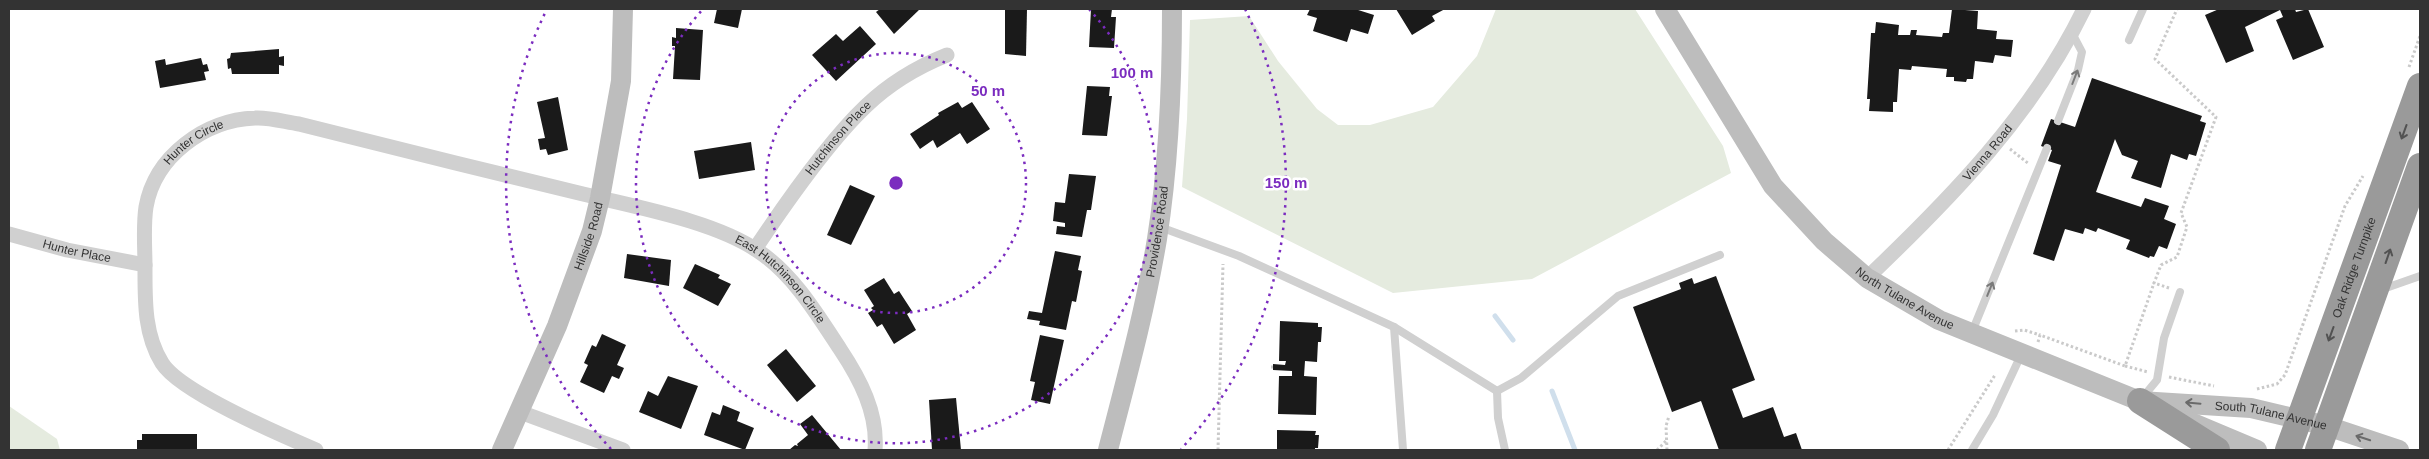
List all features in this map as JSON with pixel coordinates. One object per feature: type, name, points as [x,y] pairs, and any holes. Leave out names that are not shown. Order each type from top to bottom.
[{"type":"highway","name":"Oak Ridge Turnpike","points":[[2288,450],[2414,79]]},
{"type":"highway","points":[[2323,438],[2420,166]]},
{"type":"highway","points":[[2140,401],[2218,450]]},
{"type":"street","name":"Hillside Road","points":[[502,450],[557,326],[592,230],[600,198],[620,80],[624,9]]},
{"type":"street","name":"Providence Road","points":[[1108,450],[1136,341],[1158,226],[1172,99],[1172,9]]},
{"type":"street","name":"North Tulane Avenue","points":[[1664,9],[1773,186],[1824,241],[1867,278],[1939,320],[2257,450]]},
{"type":"street","name":"Vienna Road","points":[[1867,278],[1921,226],[2025,109],[2072,33],[2084,9]]},
{"type":"street","name":"Hutchinson Place","points":[[755,249],[824,153],[866,106],[899,80],[925,64],[947,55]]},
{"type":"street","name":"Hunter Circle","points":[[316,450],[205,396],[180,380],[162,364],[149,334],[145,302],[146,206],[159,171],[188,140],[222,123],[256,118],[300,124],[600,198]]},
{"type":"street","name":"East Hutchinson Circle","points":[[600,198],[726,233],[755,249],[773,263],[797,287],[844,356],[865,392],[876,433],[874,450]]},
{"type":"street","name":"Hunter Place","points":[[9,234],[67,250],[145,265]]},
{"type":"street","name":"South Tulane Avenue","points":[[2140,401],[2251,408],[2299,419],[2323,438],[2399,450]]},
{"type":"street","points":[[520,412],[623,450]]},
{"type":"lane","points":[[2129,40],[2143,9]]},
{"type":"lane","points":[[2058,121],[2078,70],[2082,52],[2072,33]]},
{"type":"lane","points":[[1972,334],[2047,148]]},
{"type":"lane","points":[[1158,226],[1239,256],[1394,327],[1497,391]]},
{"type":"lane","points":[[1497,391],[1520,378],[1618,296],[1720,255]]},
{"type":"lane","points":[[2376,291],[2420,276]]},
{"type":"lane","points":[[2140,401],[2157,380],[2164,338],[2180,292]]},
{"type":"lane","points":[[1394,327],[1404,450]]},
{"type":"lane","points":[[1972,450],[2027,357]]},
{"type":"lane","points":[[1494,450],[1504,449],[1498,418],[1497,391]]},
{"type":"path","points":[[2124,366],[2161,265],[2177,257],[2187,227],[2182,213],[2216,117],[2156,59],[2177,9]]},
{"type":"path","points":[[2414,79],[2420,36]]},
{"type":"path","points":[[1999,139],[2024,161],[2038,168]]},
{"type":"path","points":[[2252,391],[2277,384],[2285,374],[2345,206],[2366,172]]},
{"type":"path","points":[[1218,450],[1223,264]]},
{"type":"path","points":[[2154,283],[2180,292]]},
{"type":"path","points":[[2012,331],[2024,330],[2124,366],[2158,375],[2218,386]]},
{"type":"path","points":[[2027,357],[2040,336]]},
{"type":"path","points":[[1948,450],[1995,375]]},
{"type":"path","points":[[1667,450],[1666,426],[1670,416]]},
{"type":"path","points":[[1657,450],[1666,441]]},
{"type":"shaded area","points":[[1496,9],[1635,9],[1723,146],[1731,173],[1532,279],[1393,293],[1182,187],[1187,119],[1190,20],[1249,16],[1278,61],[1317,109],[1338,125],[1370,125],[1433,107],[1477,56]]},
{"type":"shaded area","points":[[9,406],[57,439],[60,450],[9,450]]},
{"type":"building","points":[[717,9],[742,9],[738,28],[714,23]]},
{"type":"building","points":[[880,9],[920,9],[894,34],[876,12]]},
{"type":"building","points":[[1005,9],[1027,9],[1026,56],[1005,54]]},
{"type":"building","points":[[1091,9],[1112,9],[1111,17],[1116,17],[1114,48],[1089,47]]},
{"type":"building","points":[[1310,9],[1355,9],[1374,15],[1368,34],[1351,29],[1347,42],[1313,31],[1317,18],[1307,15]]},
{"type":"building","points":[[1396,9],[1445,9],[1432,16],[1435,21],[1412,35]]},
{"type":"building","points":[[1952,9],[1978,11],[1977,29],[1997,31],[1996,39],[2013,40],[2011,57],[1995,55],[1993,63],[1975,61],[1973,79],[1967,79],[1966,82],[1954,81],[1954,77],[1946,77],[1947,69],[1912,66],[1911,70],[1899,69],[1897,102],[1893,102],[1893,112],[1869,111],[1870,99],[1867,99],[1871,33],[1875,33],[1876,22],[1899,25],[1898,35],[1910,35],[1911,30],[1917,30],[1916,35],[1942,37],[1943,33],[1949,33]]},
{"type":"building","points":[[2219,9],[2295,9],[2296,12],[2308,9],[2324,47],[2293,60],[2276,20],[2283,17],[2280,10],[2245,27],[2254,51],[2226,63],[2205,15]]},
{"type":"building","points":[[860,26],[876,44],[836,81],[812,55],[836,34],[843,41]]},
{"type":"building","points":[[676,28],[703,30],[700,80],[673,79],[675,46],[672,46],[672,37],[676,38]]},
{"type":"building","points":[[279,49],[279,57],[284,56],[284,66],[279,65],[279,74],[232,74],[231,68],[228,69],[227,59],[230,58],[231,53]]},
{"type":"building","points":[[201,58],[203,65],[207,64],[209,71],[204,72],[206,80],[160,88],[155,61],[165,59],[166,65]]},
{"type":"building","points":[[2092,78],[2202,116],[2200,121],[2206,123],[2196,156],[2189,154],[2187,160],[2171,154],[2161,188],[2131,178],[2138,161],[2122,155],[2115,139],[2096,192],[2141,207],[2145,198],[2169,206],[2164,219],[2176,224],[2167,249],[2159,246],[2154,257],[2150,256],[2149,258],[2126,249],[2130,240],[2098,228],[2096,232],[2085,228],[2083,234],[2065,229],[2054,261],[2033,254],[2061,165],[2048,161],[2052,150],[2041,146],[2051,119],[2075,127]]},
{"type":"building","points":[[1087,86],[1110,87],[1109,96],[1112,96],[1107,136],[1082,135]]},
{"type":"building","points":[[558,97],[568,150],[548,155],[546,149],[540,150],[538,139],[545,138],[537,102]]},
{"type":"building","points":[[958,102],[962,108],[972,102],[990,129],[967,144],[960,133],[937,148],[933,140],[920,149],[910,134],[939,115],[938,113]]},
{"type":"building","points":[[751,142],[755,170],[699,179],[694,151]]},
{"type":"building","points":[[1069,174],[1096,176],[1091,210],[1087,210],[1082,237],[1056,234],[1057,226],[1065,227],[1065,223],[1053,221],[1055,202],[1065,203]]},
{"type":"building","points":[[850,185],[875,196],[851,245],[827,235]]},
{"type":"building","points":[[1055,251],[1081,256],[1078,270],[1082,271],[1076,302],[1072,301],[1066,330],[1039,325],[1040,321],[1027,319],[1029,311],[1042,313]]},
{"type":"building","points":[[627,254],[671,260],[669,286],[624,278]]},
{"type":"building","points":[[695,264],[720,275],[718,278],[731,284],[718,306],[683,288]]},
{"type":"building","points":[[1716,276],[1755,380],[1732,389],[1743,418],[1773,407],[1784,437],[1796,433],[1802,450],[1719,450],[1701,401],[1672,412],[1633,307],[1681,289],[1679,283],[1692,278],[1694,284]]},
{"type":"building","points":[[884,278],[894,294],[899,291],[912,311],[907,314],[916,330],[894,344],[882,324],[877,327],[868,313],[873,310],[871,308],[874,306],[864,290]]},
{"type":"building","points":[[1280,321],[1318,323],[1318,327],[1322,327],[1321,342],[1318,342],[1317,362],[1305,361],[1304,376],[1317,377],[1316,415],[1278,414],[1279,376],[1292,376],[1292,371],[1273,370],[1273,364],[1285,365],[1286,361],[1279,361]]},
{"type":"building","points":[[602,334],[626,345],[617,365],[624,368],[619,379],[612,376],[604,393],[580,382],[588,365],[584,363],[592,345],[596,347]]},
{"type":"building","points":[[1040,335],[1064,340],[1050,404],[1031,400],[1035,382],[1030,381]]},
{"type":"building","points":[[786,349],[816,386],[797,402],[767,365]]},
{"type":"building","points":[[668,376],[698,386],[681,429],[639,412],[648,391],[658,396]]},
{"type":"building","points":[[956,398],[961,450],[932,450],[929,400]]},
{"type":"building","points":[[723,405],[740,412],[737,421],[754,428],[745,450],[704,435],[712,412],[720,415]]},
{"type":"building","points":[[812,415],[841,450],[789,450],[795,445],[798,446],[797,444],[808,435],[800,424]]},
{"type":"building","points":[[1277,430],[1316,431],[1315,435],[1319,435],[1318,448],[1315,448],[1315,450],[1277,450]]},
{"type":"building","points":[[142,434],[197,434],[197,450],[137,450],[137,440],[142,440]]},
{"type":"waterway","points":[[1495,316],[1513,340]]},
{"type":"waterway","points":[[1552,391],[1575,450]]}]
